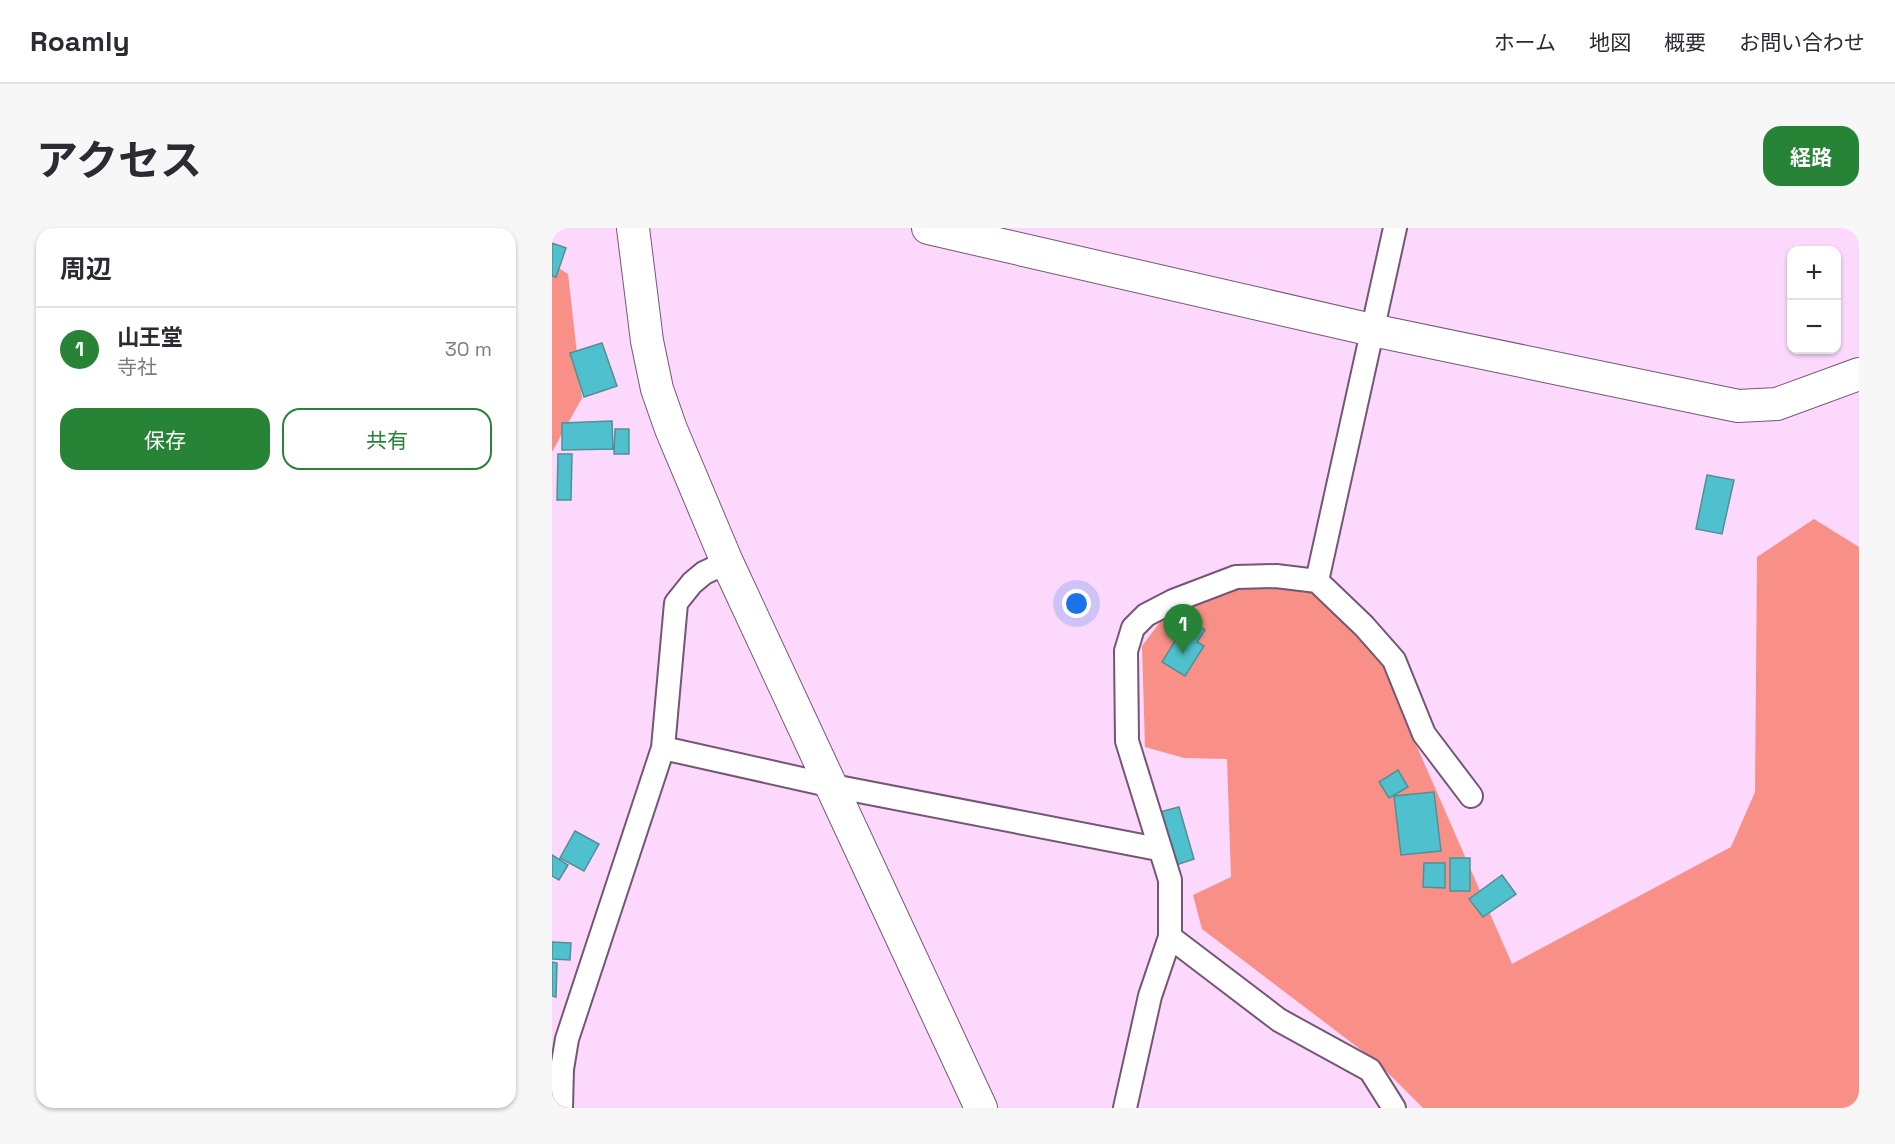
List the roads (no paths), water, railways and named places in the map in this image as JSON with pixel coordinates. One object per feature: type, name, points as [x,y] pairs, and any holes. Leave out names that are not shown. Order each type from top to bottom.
[{"type":"street","points":[[633,228],[640,302],[657,389],[671,429],[727,562],[981,1108]]},
{"type":"street","points":[[928,228],[1372,330],[1738,406],[1777,404],[1859,374]]},
{"type":"street","points":[[1317,581],[1395,228]]},
{"type":"street","points":[[561,1108],[562,1069],[567,1039],[663,748],[676,603],[692,583],[704,573],[727,562]]},
{"type":"street","points":[[1125,1108],[1150,996],[1170,937],[1170,880],[1158,849],[1127,741],[1126,651],[1133,628],[1146,615],[1173,600],[1236,577],[1276,576],[1317,581],[1394,660],[1424,734],[1472,796]]},
{"type":"street","points":[[663,748],[832,786],[1158,849]]},
{"type":"street","points":[[1170,937],[1279,1020],[1370,1070],[1394,1108]]},
{"type":"place","name":"山王堂","points":[[1183,654]]}]
